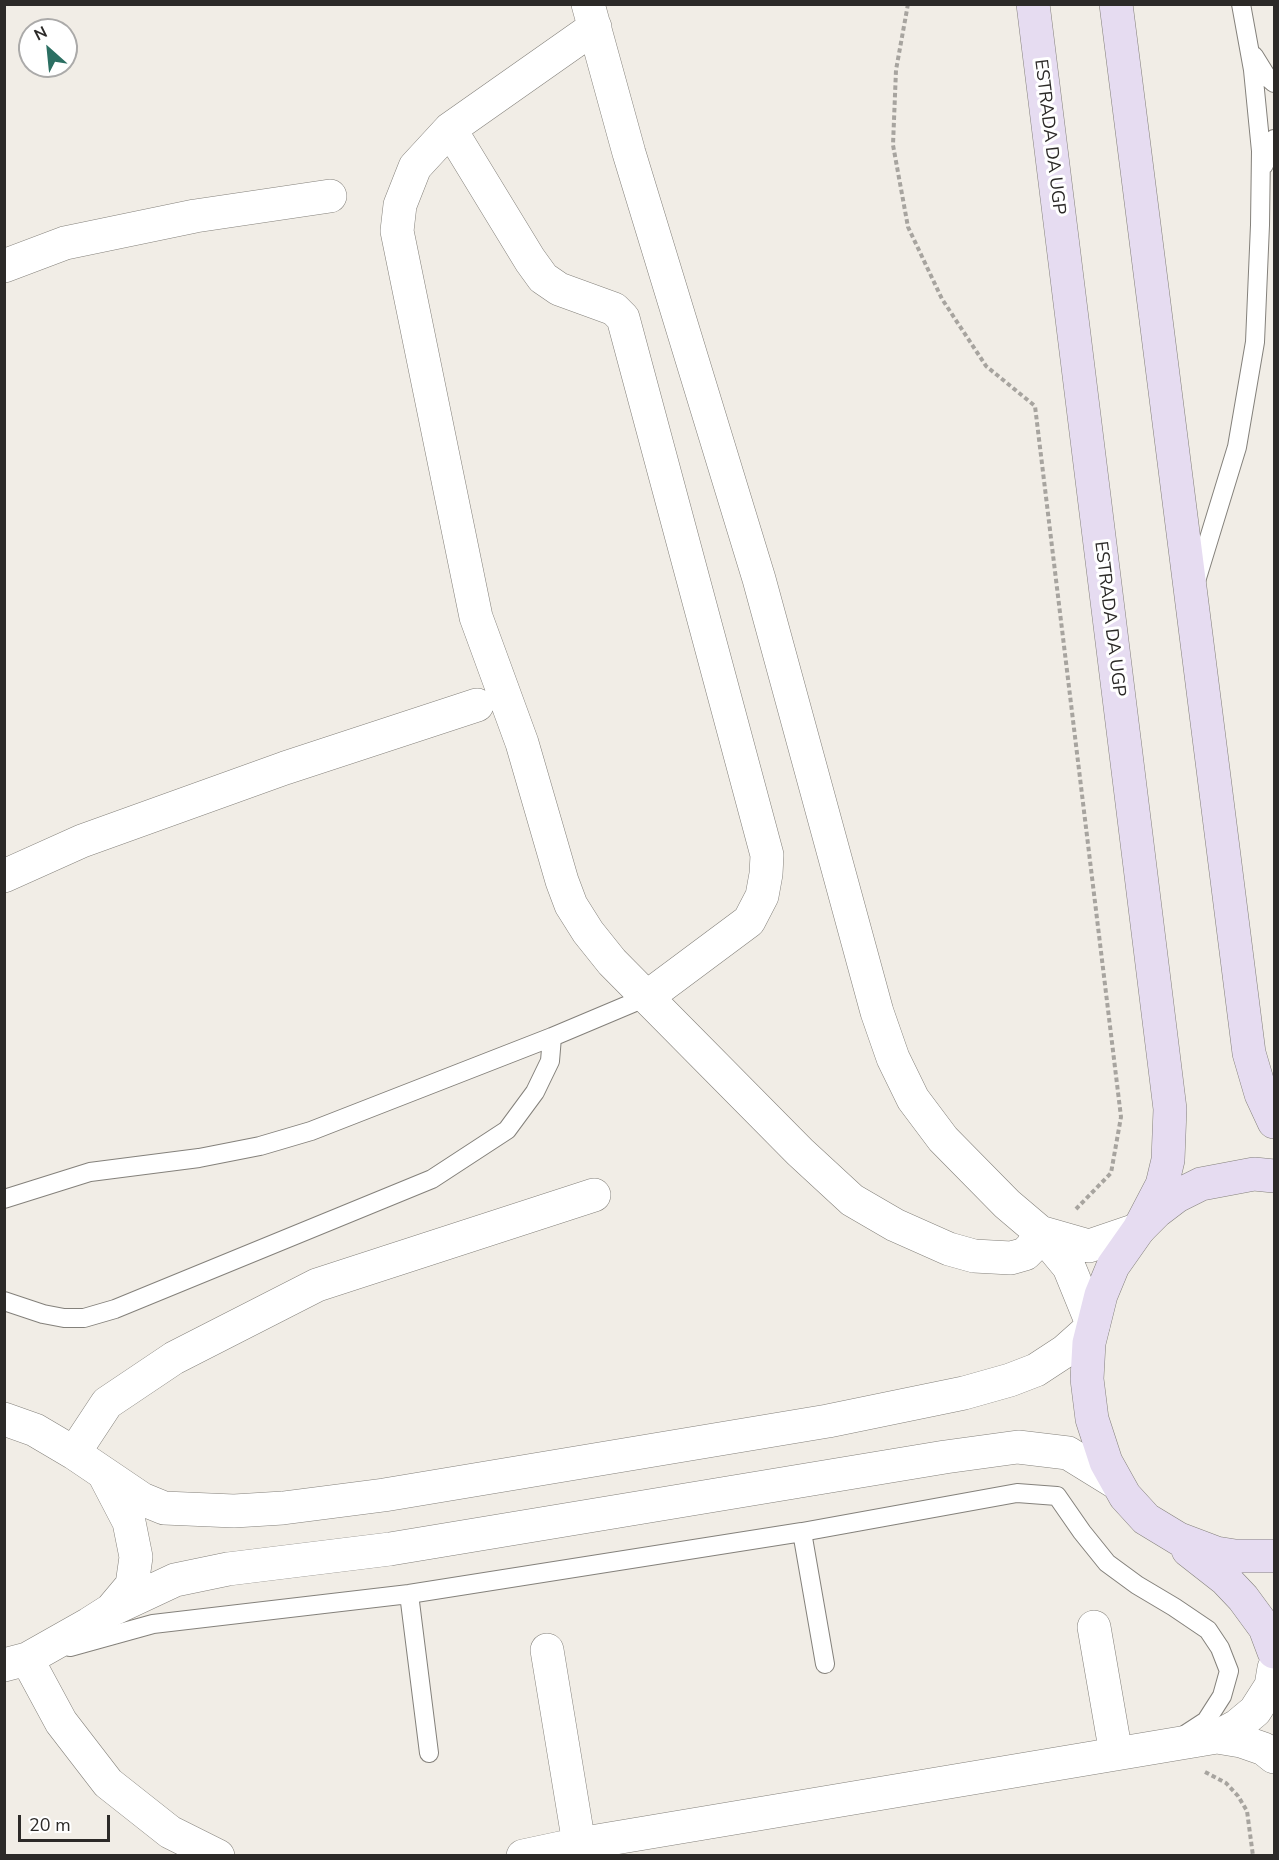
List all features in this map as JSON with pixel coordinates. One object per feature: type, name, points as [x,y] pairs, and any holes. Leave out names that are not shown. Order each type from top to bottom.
[{"type":"main road","name":"ESTRADA DA UGP","points":[[1033,4],[1170,1109],[1168,1160],[1162,1185],[1139,1229],[1106,1280],[1093,1326],[1087,1361],[1088,1397],[1098,1440],[1115,1482],[1135,1508],[1158,1527],[1216,1553],[1235,1556],[1275,1556]]},
{"type":"main road","points":[[1116,4],[1249,1053],[1261,1094],[1275,1122]]},
{"type":"main road","name":"ESTRADA DA UGP","points":[[1139,1229],[1177,1196],[1201,1184],[1254,1174],[1275,1176]]},
{"type":"main road","points":[[1158,1527],[1225,1579],[1244,1598],[1265,1628],[1275,1652]]},
{"type":"street","points":[[4,1419],[35,1430],[74,1453],[142,1499],[164,1508],[234,1511],[283,1508],[384,1495],[828,1421],[964,1394],[1036,1370],[1065,1351],[1093,1326],[1069,1267],[1040,1232],[1007,1204],[943,1139],[913,1099],[893,1058],[877,1012],[759,579],[633,164],[592,16],[450,129],[415,167],[400,205],[397,231],[476,616],[522,743],[571,905],[588,932],[612,962],[800,1152],[852,1200],[895,1225],[949,1249],[974,1256],[1011,1258],[1025,1254],[1032,1247],[1040,1232]]},
{"type":"street","points":[[450,129],[543,278],[559,290],[614,309],[623,318],[767,855],[762,896],[749,921],[647,997]]},
{"type":"street","points":[[4,266],[76,241],[195,216],[330,196]]},
{"type":"street","points":[[4,876],[82,841],[285,768],[477,705]]},
{"type":"street","points":[[74,1453],[107,1403],[174,1358],[317,1285],[594,1195]]},
{"type":"street","points":[[1040,1232],[1089,1246],[1139,1229]]},
{"type":"street","points":[[218,1856],[170,1832],[108,1783],[16,1662],[90,1624],[111,1610],[175,1580],[201,1574],[390,1549],[945,1457],[1018,1447],[1068,1453],[1115,1482]]},
{"type":"street","points":[[104,1473],[129,1522],[136,1557],[132,1585],[111,1610]]},
{"type":"street","points":[[1094,1627],[1116,1754]]},
{"type":"street","points":[[547,1650],[579,1844]]},
{"type":"street","points":[[1217,1737],[1237,1726],[1255,1711],[1271,1686],[1275,1668]]},
{"type":"street","points":[[523,1856],[579,1844],[1217,1737],[1242,1741],[1264,1749],[1275,1757]]},
{"type":"lane","points":[[1191,597],[1237,447],[1256,330],[1261,150],[1253,70],[1240,4]]},
{"type":"lane","points":[[1245,30],[1254,56],[1267,77],[1275,83]]},
{"type":"lane","points":[[1259,188],[1264,163],[1275,139]]},
{"type":"lane","points":[[4,1199],[90,1172],[200,1158],[260,1146],[301,1134],[552,1037],[647,997]]},
{"type":"lane","points":[[4,1301],[43,1314],[64,1318],[84,1318],[105,1312],[432,1179],[507,1130],[536,1092],[550,1061],[552,1037]]},
{"type":"lane","points":[[16,1662],[153,1624],[409,1594],[802,1532],[1017,1493],[1057,1496],[1107,1563],[1208,1630],[1220,1648],[1228,1671],[1222,1696],[1206,1721],[1192,1732],[1162,1746]]},
{"type":"lane","points":[[802,1532],[825,1664]]},
{"type":"lane","points":[[409,1594],[429,1753]]},
{"type":"path","points":[[908,4],[896,70],[893,145],[908,227],[942,299],[986,366],[1035,406],[1121,1117],[1111,1173],[1080,1207],[1040,1232]]},
{"type":"path","points":[[1195,1766],[1226,1783],[1238,1796],[1247,1811],[1253,1856]]}]
